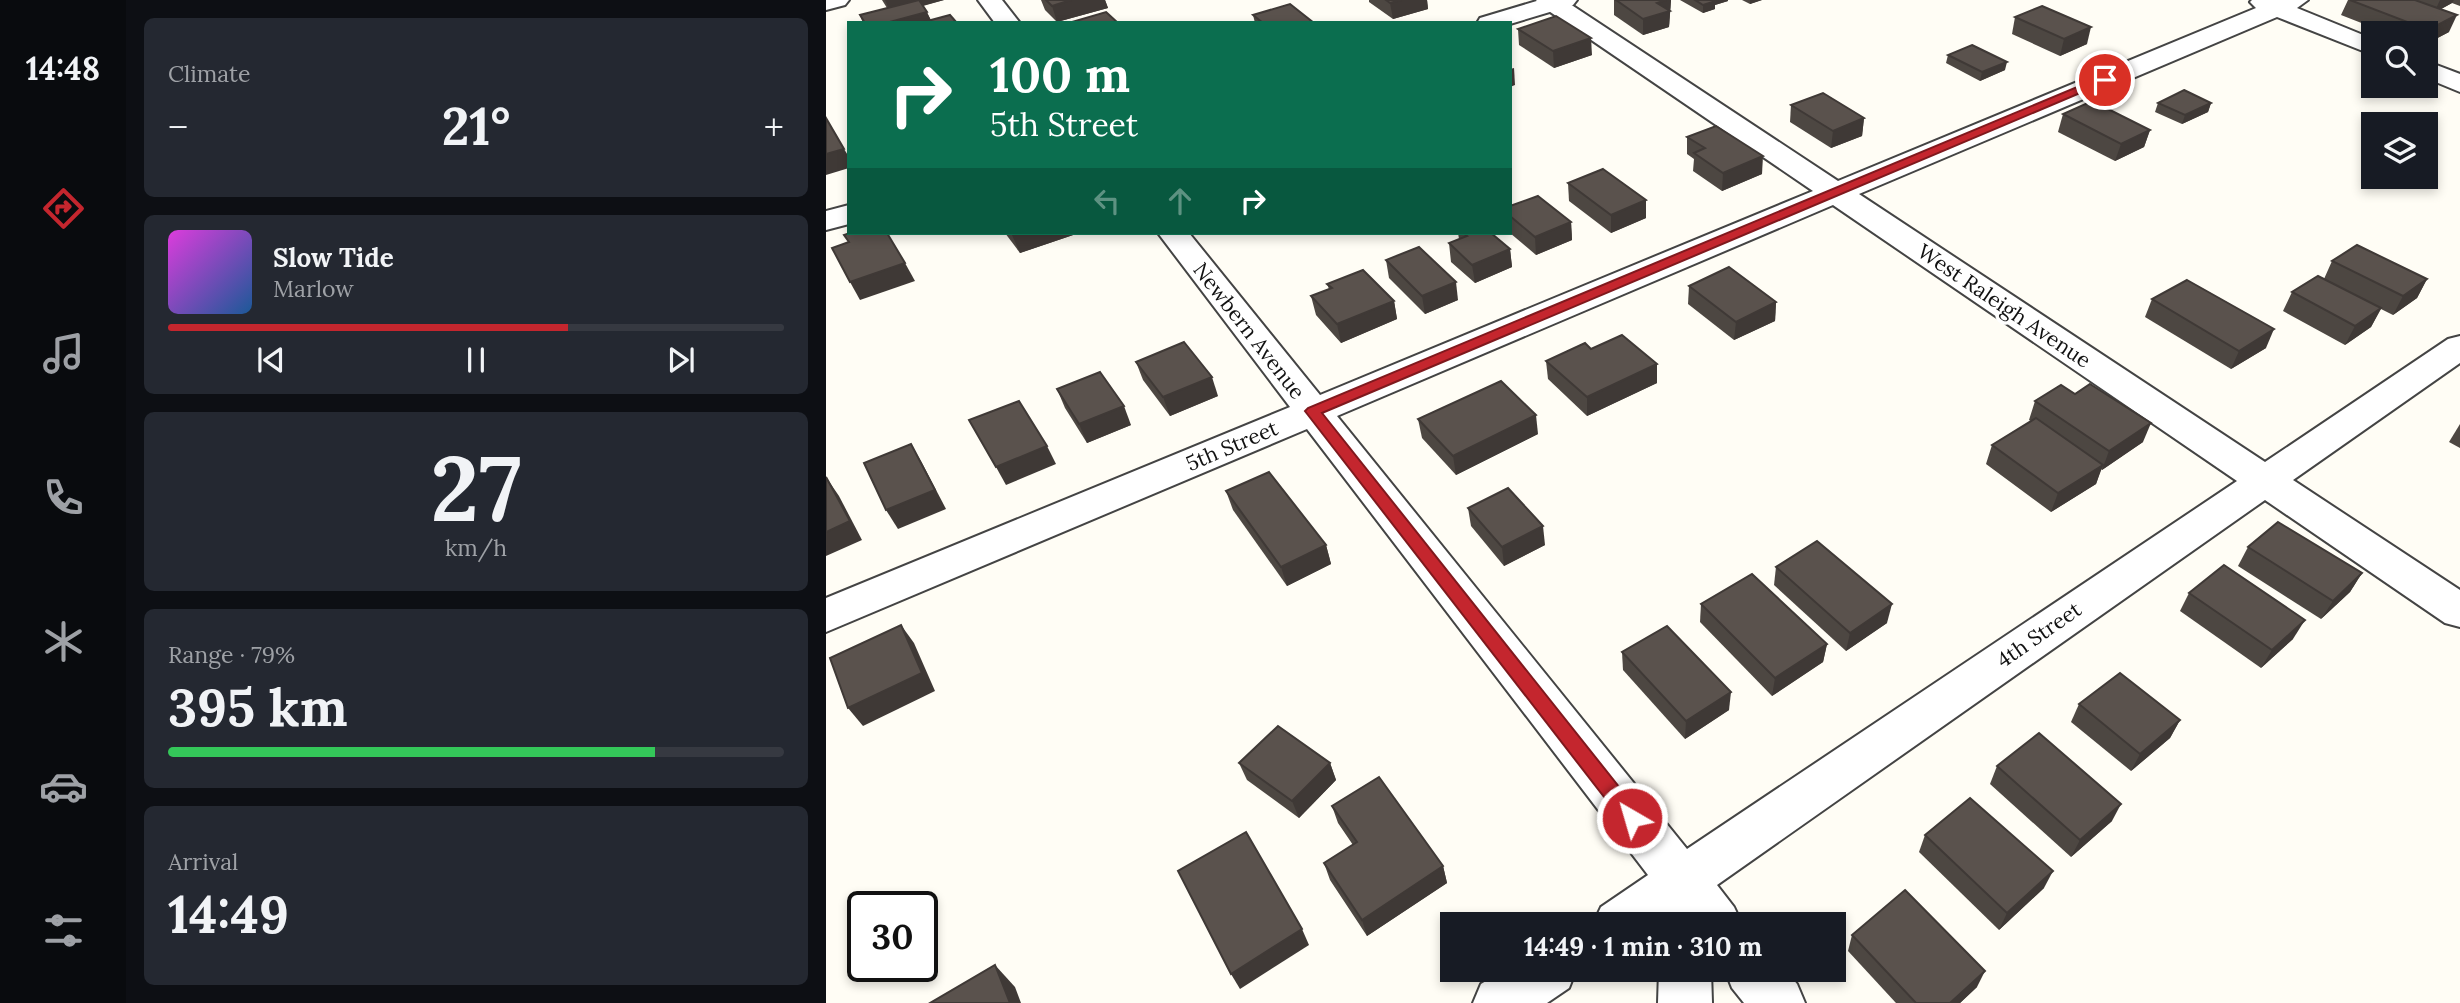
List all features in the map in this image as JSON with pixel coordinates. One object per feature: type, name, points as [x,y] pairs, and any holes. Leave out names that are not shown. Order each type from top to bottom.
[{"type":"street","points":[[826,3],[837,0]]},
{"type":"street","points":[[990,0],[1006,21]]},
{"type":"street","points":[[1495,21],[1556,1]]},
{"type":"street","name":"West Raleigh Avenue","points":[[1556,1],[1835,192],[2460,611]]},
{"type":"street","points":[[2277,3],[2361,42]]},
{"type":"street","name":"5th Street","points":[[826,616],[2277,3]]},
{"type":"street","points":[[2438,74],[2460,84]]},
{"type":"street","points":[[826,221],[847,215]]},
{"type":"street","name":"Newbern Avenue","points":[[1174,235],[1313,411],[1683,903]]},
{"type":"street","name":"4th Street","points":[[1656,912],[1683,903],[2264,480],[2460,347]]},
{"type":"street","points":[[1500,1003],[1532,982]]},
{"type":"street","points":[[1685,982],[1685,1003]]},
{"type":"street","points":[[1761,982],[1778,1003]]},
{"type":"building","points":[[919,0],[927,12],[893,21],[864,21],[860,15]]},
{"type":"building","points":[[1046,0],[1071,0],[1052,6]]},
{"type":"building","points":[[1616,0],[1666,0],[1657,3],[1670,11],[1643,19]]},
{"type":"building","points":[[1695,0],[1714,0],[1716,1],[1703,5]]},
{"type":"building","points":[[2350,0],[2415,0],[2457,15],[2438,25],[2438,21],[2405,21]]},
{"type":"building","points":[[1290,4],[1311,21],[1260,21],[1253,15]]},
{"type":"building","points":[[2042,6],[2091,27],[2064,39],[2015,17]]},
{"type":"building","points":[[1106,12],[1116,21],[1075,21]]},
{"type":"building","points":[[950,15],[955,21],[928,21]]},
{"type":"building","points":[[1556,16],[1591,38],[1553,51],[1518,29]]},
{"type":"building","points":[[1972,45],[2007,62],[1982,72],[1948,55]]},
{"type":"building","points":[[2184,90],[2211,103],[2185,115],[2158,103]]},
{"type":"building","points":[[1823,93],[1864,118],[1833,131],[1791,105]]},
{"type":"building","points":[[2092,101],[2150,130],[2121,144],[2063,114]]},
{"type":"building","points":[[826,118],[844,149],[826,154]]},
{"type":"building","points":[[1716,126],[1763,156],[1723,173],[1694,153],[1705,148],[1687,137]]},
{"type":"building","points":[[1603,169],[1646,200],[1611,215],[1568,183]]},
{"type":"building","points":[[1538,196],[1571,222],[1535,237],[1512,218],[1512,205]]},
{"type":"building","points":[[844,235],[888,235],[905,263],[850,282],[832,248],[849,242]]},
{"type":"building","points":[[1493,235],[1510,249],[1472,265],[1449,243],[1467,236]]},
{"type":"building","points":[[2357,245],[2427,279],[2403,296],[2332,261]]},
{"type":"building","points":[[1419,247],[1456,282],[1422,296],[1386,260]]},
{"type":"building","points":[[1729,267],[1776,302],[1736,322],[1689,286]]},
{"type":"building","points":[[1363,270],[1394,301],[1337,324],[1311,296],[1332,288],[1327,284]]},
{"type":"building","points":[[2318,276],[2381,308],[2355,326],[2292,292]]},
{"type":"building","points":[[2187,280],[2274,329],[2239,351],[2152,299]]},
{"type":"building","points":[[1622,335],[1657,364],[1587,397],[1546,361],[1585,343],[1591,349]]},
{"type":"building","points":[[1184,342],[1212,377],[1163,397],[1136,362]]},
{"type":"building","points":[[1100,372],[1124,406],[1079,424],[1057,389]]},
{"type":"building","points":[[1501,381],[1536,415],[1453,456],[1418,419]]},
{"type":"building","points":[[2090,384],[2151,423],[2109,451],[2035,401],[2061,385],[2075,394]]},
{"type":"building","points":[[1019,401],[1047,446],[996,467],[969,420]]},
{"type":"building","points":[[2036,418],[2103,465],[2058,493],[1992,445]]},
{"type":"building","points":[[911,444],[935,490],[886,510],[864,463]]},
{"type":"building","points":[[1269,472],[1326,545],[1281,567],[1226,491]]},
{"type":"building","points":[[826,477],[850,521],[826,532]]},
{"type":"building","points":[[1508,488],[1543,526],[1502,547],[1468,508]]},
{"type":"building","points":[[2278,522],[2362,573],[2333,601],[2248,547]]},
{"type":"building","points":[[1817,541],[1892,604],[1850,633],[1776,567]]},
{"type":"building","points":[[2224,565],[2305,620],[2272,650],[2189,593]]},
{"type":"building","points":[[1752,574],[1827,644],[1775,678],[1701,604]]},
{"type":"building","points":[[901,625],[922,673],[848,708],[830,658]]},
{"type":"building","points":[[1667,626],[1731,692],[1686,721],[1622,652]]},
{"type":"building","points":[[2120,673],[2180,720],[2140,754],[2079,704]]},
{"type":"building","points":[[1278,726],[1330,763],[1292,801],[1239,763]]},
{"type":"building","points":[[2039,733],[2121,804],[2080,840],[1997,766]]},
{"type":"building","points":[[1379,777],[1443,866],[1362,920],[1324,863],[1357,842],[1332,806]]},
{"type":"building","points":[[1970,798],[2053,871],[2007,913],[1925,835]]},
{"type":"building","points":[[1246,832],[1302,929],[1231,974],[1178,871]]},
{"type":"building","points":[[1905,890],[1985,971],[1950,1003],[1916,1003],[1852,935]]},
{"type":"building","points":[[995,965],[1010,1003],[930,1003]]},
{"type":"route","points":[[1632,818],[1313,411],[2105,80]]}]
